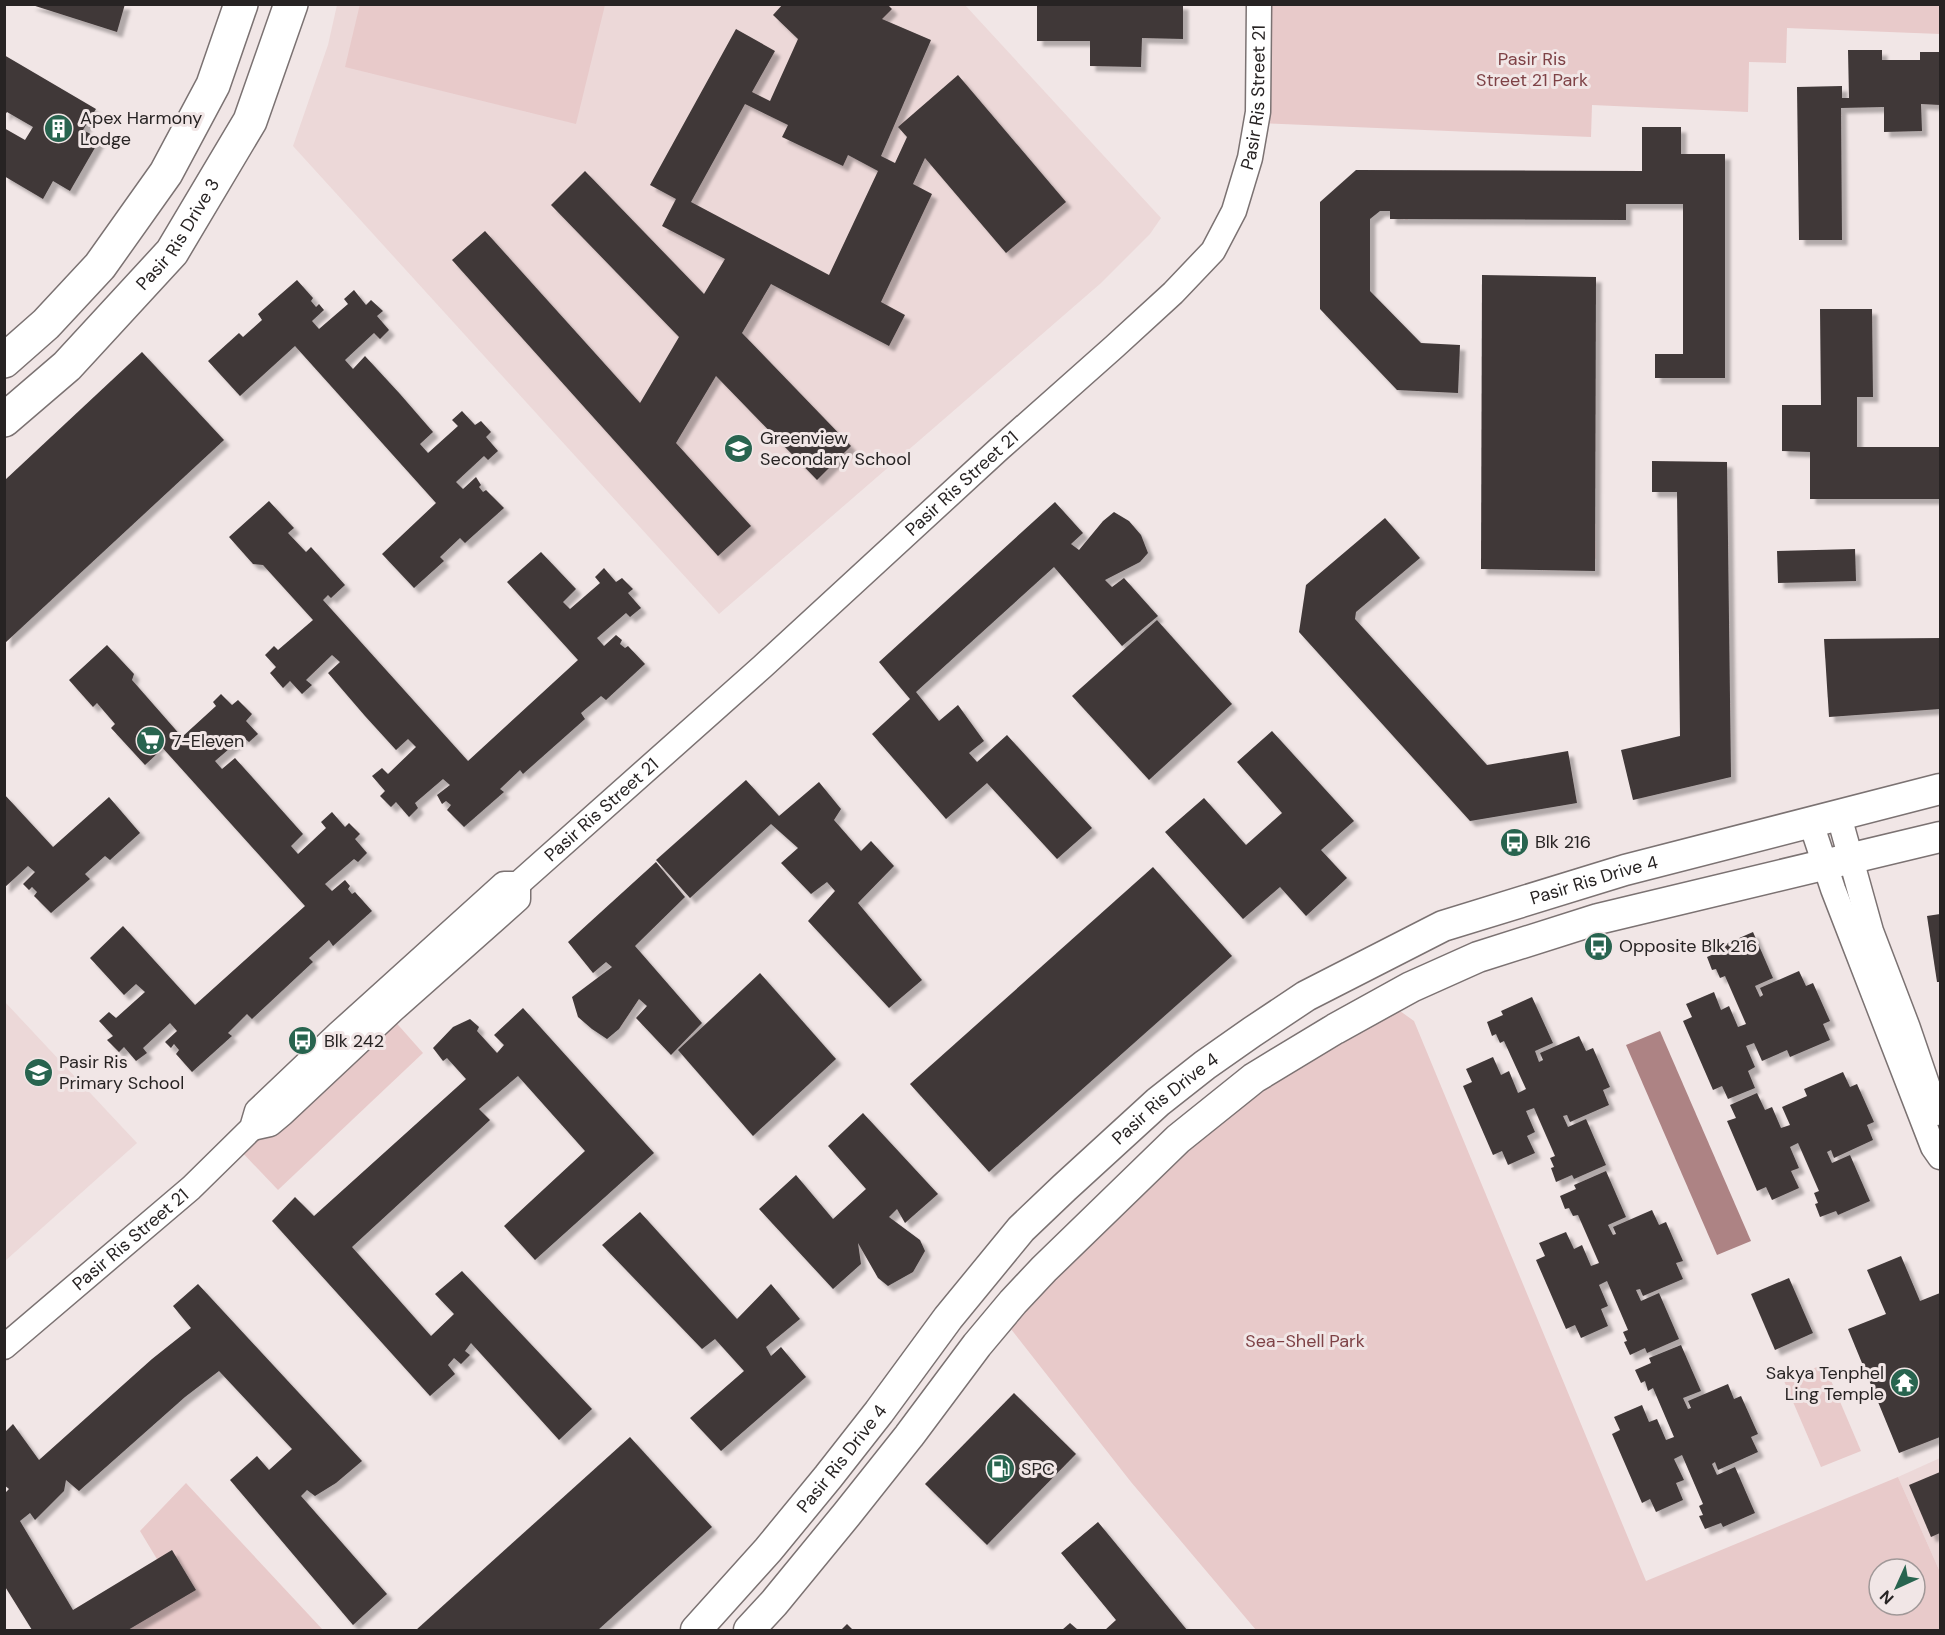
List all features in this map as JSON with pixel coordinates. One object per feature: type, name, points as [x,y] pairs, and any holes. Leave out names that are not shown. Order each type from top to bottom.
[{"type":"main road","points":[[4,361],[46,324],[100,266],[166,173],[213,85],[241,4]]},
{"type":"main road","name":"Pasir Ris Drive 3","points":[[4,420],[67,366],[172,252],[250,121],[291,4]]},
{"type":"street","name":"Pasir Ris Street 21","points":[[4,1347],[191,1188],[252,1128],[270,1124],[276,1119],[394,1009],[518,899],[518,884],[762,667],[1114,347],[1173,292],[1213,250],[1234,211],[1250,158],[1258,112],[1259,4]]},
{"type":"street","name":"Pasir Ris Drive 4","points":[[696,1630],[768,1550],[828,1477],[948,1318],[1021,1229],[1158,1102],[1205,1065],[1306,996],[1443,926],[1625,870],[1941,789]]},
{"type":"street","points":[[1825,819],[1933,1147],[1941,1157]]},
{"type":"street","points":[[749,1630],[848,1514],[976,1345],[1013,1302],[1178,1139],[1254,1078],[1343,1024],[1411,987],[1478,957],[1598,919],[1941,837]]},
{"type":"street","points":[[1837,861],[1871,931],[1941,1124]]},
{"type":"shaded area","name":"Greenview Secondary School","points":[[337,5],[965,5],[1161,218],[1150,234],[1101,283],[719,614],[293,146],[328,45]]},
{"type":"shaded area","name":"Pasir Ris Primary School","points":[[4,1001],[137,1143],[5,1261],[4,1261]]},
{"type":"shaded area","points":[[1660,1031],[1751,1241],[1717,1255],[1626,1045]]},
{"type":"shaded area","points":[[1940,1458],[1940,1572],[1898,1477]]},
{"type":"green space","points":[[360,4],[605,5],[576,124],[345,67]]},
{"type":"green space","name":"Pasir Ris Street 21 Park","points":[[1267,5],[1940,5],[1940,34],[1787,28],[1786,63],[1749,62],[1748,112],[1592,105],[1591,137],[1259,123]]},
{"type":"green space","name":"Sea-Shell Park","points":[[1393,1006],[1414,1021],[1646,1581],[1898,1477],[1940,1572],[1940,1630],[1256,1630],[1131,1482],[1007,1324],[1149,1182],[1267,1084]]},
{"type":"green space","points":[[384,1009],[423,1053],[278,1190],[237,1147]]},
{"type":"green space","points":[[1824,1364],[1861,1451],[1821,1467],[1784,1381]]},
{"type":"green space","points":[[186,1483],[323,1630],[86,1630],[169,1579],[140,1531]]},
{"type":"building","points":[[29,4],[125,4],[117,32]]},
{"type":"building","points":[[783,4],[887,4],[892,9],[882,19],[931,40],[881,156],[895,163],[907,137],[898,127],[958,75],[1066,202],[1006,253],[925,158],[913,184],[932,194],[881,302],[905,315],[889,346],[771,284],[742,333],[851,446],[817,480],[716,376],[676,443],[751,526],[718,556],[452,260],[485,231],[640,403],[679,337],[551,205],[585,171],[704,294],[725,259],[662,226],[676,199],[650,185],[736,29],[775,51],[752,92],[770,101],[798,39],[773,15]],"holes":[[[745,104],[788,125],[782,137],[843,166],[848,155],[878,171],[829,275],[691,202]]]},
{"type":"building","points":[[1037,4],[1183,4],[1183,39],[1142,38],[1141,67],[1090,66],[1090,41],[1037,41]]},
{"type":"building","points":[[1848,50],[1882,50],[1882,60],[1920,60],[1920,52],[1940,52],[1940,105],[1921,104],[1922,131],[1884,132],[1884,107],[1841,108],[1842,240],[1799,240],[1797,87],[1842,86],[1842,98],[1849,98]]},
{"type":"building","name":"Apex Harmony Lodge","points":[[4,55],[96,109],[83,130],[100,139],[70,191],[53,181],[43,199],[4,176],[4,128],[25,140],[33,127],[7,112],[4,116]]},
{"type":"building","points":[[1642,127],[1681,127],[1681,154],[1725,154],[1725,378],[1655,378],[1655,354],[1683,354],[1683,204],[1626,204],[1626,220],[1390,219],[1390,211],[1380,211],[1370,219],[1370,291],[1421,343],[1460,345],[1458,393],[1397,390],[1320,309],[1320,202],[1356,170],[1642,171]]},
{"type":"building","points":[[1482,275],[1596,277],[1595,571],[1481,569]]},
{"type":"building","points":[[297,280],[313,298],[311,301],[316,307],[319,304],[324,310],[312,321],[319,329],[348,304],[344,299],[354,290],[366,305],[371,300],[383,311],[377,316],[389,330],[380,339],[374,333],[345,360],[353,369],[365,356],[400,394],[433,432],[420,444],[428,453],[458,426],[452,420],[462,411],[475,425],[481,421],[491,432],[486,437],[498,451],[488,460],[484,456],[456,482],[463,489],[476,477],[483,492],[486,490],[504,508],[465,543],[460,538],[440,557],[444,561],[414,588],[382,554],[436,503],[295,346],[240,396],[208,361],[239,333],[243,337],[262,320],[258,314]]},
{"type":"building","points":[[1820,309],[1872,309],[1873,397],[1857,397],[1857,447],[1940,447],[1940,499],[1810,499],[1810,452],[1782,451],[1782,405],[1821,405]]},
{"type":"building","points":[[142,352],[224,440],[5,643],[5,480]]},
{"type":"building","points":[[1652,461],[1727,462],[1731,777],[1633,800],[1621,750],[1680,736],[1677,492],[1652,492]]},
{"type":"building","points":[[269,501],[294,528],[288,533],[306,552],[311,547],[345,585],[331,598],[328,595],[323,600],[468,761],[578,660],[507,582],[541,552],[576,589],[563,602],[570,609],[600,583],[595,577],[604,568],[616,582],[622,578],[633,589],[628,593],[641,608],[630,617],[626,613],[597,638],[604,646],[616,635],[622,640],[620,644],[625,648],[628,646],[645,664],[606,700],[601,696],[581,713],[585,719],[523,774],[520,770],[500,789],[504,792],[464,827],[447,810],[451,805],[446,801],[442,804],[437,795],[450,785],[443,779],[415,803],[418,808],[409,817],[396,802],[391,807],[380,796],[385,791],[372,776],[382,768],[388,774],[416,747],[408,739],[396,750],[365,716],[328,673],[340,662],[332,655],[306,680],[312,685],[302,694],[290,681],[283,688],[270,673],[276,667],[265,655],[274,646],[278,650],[313,620],[263,565],[253,564],[229,537]]},
{"type":"building","points":[[1055,502],[1083,533],[1071,544],[1079,550],[1103,521],[1114,512],[1129,521],[1141,535],[1148,553],[1140,562],[1105,580],[1112,587],[1124,578],[1158,616],[1122,646],[1054,567],[916,692],[939,721],[958,705],[984,741],[969,753],[977,762],[1007,735],[1092,828],[1057,859],[987,783],[946,819],[872,734],[910,699],[879,662]]},
{"type":"building","points":[[1385,518],[1420,558],[1356,612],[1355,619],[1487,765],[1568,751],[1577,803],[1470,821],[1299,632],[1306,585]]},
{"type":"building","points":[[1855,549],[1856,581],[1778,583],[1777,551]]},
{"type":"building","points":[[1157,620],[1232,704],[1149,780],[1072,696]]},
{"type":"building","points":[[1940,638],[1940,709],[1829,717],[1824,639]]},
{"type":"building","points":[[107,645],[134,674],[132,680],[182,737],[216,706],[213,702],[221,694],[232,705],[238,700],[252,714],[246,721],[258,734],[249,742],[243,737],[215,761],[222,769],[235,758],[303,834],[291,846],[298,854],[326,828],[321,822],[332,812],[345,827],[349,823],[360,834],[355,839],[367,853],[358,862],[354,859],[325,884],[332,891],[345,880],[352,894],[355,892],[372,911],[333,946],[329,940],[309,958],[313,962],[252,1019],[247,1014],[228,1033],[232,1036],[192,1072],[176,1054],[179,1050],[174,1044],[171,1048],[165,1042],[177,1031],[170,1023],[143,1048],[147,1053],[136,1061],[124,1047],[119,1052],[107,1040],[113,1036],[99,1021],[109,1012],[116,1018],[145,992],[136,984],[124,995],[90,958],[123,926],[195,1005],[305,906],[160,745],[155,749],[158,753],[145,765],[111,728],[115,724],[97,703],[93,707],[69,680]]},
{"type":"building","points":[[1272,731],[1354,821],[1321,850],[1347,878],[1306,916],[1280,887],[1243,919],[1165,832],[1204,798],[1246,845],[1282,813],[1237,762]]},
{"type":"building","points":[[746,780],[779,816],[819,782],[841,809],[834,820],[861,851],[871,841],[894,866],[858,903],[922,980],[889,1008],[808,921],[835,891],[827,882],[811,894],[781,863],[798,848],[771,824],[690,898],[656,860]]},
{"type":"building","points":[[4,794],[53,847],[109,797],[140,833],[110,860],[105,856],[85,874],[90,879],[51,913],[34,896],[37,892],[32,887],[29,890],[23,884],[35,872],[28,866],[4,888]]},
{"type":"building","points":[[656,862],[685,897],[635,946],[702,1023],[671,1055],[636,1018],[647,1006],[639,999],[619,1029],[607,1039],[578,1017],[572,997],[612,967],[606,962],[593,973],[568,942]]},
{"type":"building","points":[[1153,867],[1232,956],[989,1172],[910,1084]]},
{"type":"building","points":[[1940,914],[1940,982],[1937,982],[1927,916]]},
{"type":"building","points":[[1753,932],[1773,978],[1755,986],[1760,997],[1763,995],[1760,988],[1799,971],[1806,986],[1813,983],[1830,1021],[1823,1024],[1830,1040],[1790,1057],[1787,1050],[1762,1061],[1754,1043],[1746,1046],[1755,1067],[1748,1071],[1755,1088],[1728,1099],[1722,1086],[1713,1090],[1683,1021],[1692,1017],[1686,1004],[1714,992],[1721,1010],[1729,1006],[1738,1027],[1746,1024],[1725,976],[1720,978],[1716,969],[1712,970],[1707,957],[1723,950],[1721,946]]},
{"type":"building","points":[[760,973],[836,1059],[753,1136],[678,1050]]},
{"type":"building","points":[[1532,997],[1553,1043],[1535,1051],[1539,1062],[1543,1060],[1540,1053],[1579,1036],[1586,1051],[1593,1048],[1610,1087],[1603,1090],[1609,1105],[1570,1122],[1567,1115],[1563,1116],[1568,1127],[1586,1119],[1606,1165],[1574,1179],[1572,1175],[1556,1182],[1550,1158],[1555,1156],[1534,1108],[1526,1111],[1535,1132],[1527,1136],[1535,1153],[1508,1165],[1502,1151],[1493,1155],[1463,1086],[1472,1082],[1466,1069],[1493,1057],[1501,1075],[1509,1071],[1518,1093],[1526,1089],[1504,1041],[1500,1043],[1496,1034],[1492,1036],[1487,1022],[1503,1015],[1501,1011]]},
{"type":"building","points":[[523,1008],[654,1153],[535,1260],[504,1226],[585,1151],[518,1076],[479,1109],[490,1120],[352,1247],[431,1336],[454,1314],[435,1294],[462,1271],[592,1409],[559,1440],[471,1343],[465,1351],[470,1355],[461,1364],[454,1358],[448,1365],[455,1374],[430,1396],[272,1221],[295,1197],[314,1216],[466,1079],[447,1058],[443,1061],[433,1048],[453,1027],[470,1019],[479,1027],[477,1031],[497,1053],[504,1045],[494,1035]]},
{"type":"building","points":[[1843,1072],[1850,1087],[1857,1084],[1874,1122],[1867,1125],[1873,1140],[1834,1158],[1831,1150],[1827,1152],[1832,1163],[1850,1155],[1870,1201],[1838,1215],[1836,1211],[1820,1217],[1814,1193],[1819,1191],[1798,1143],[1790,1147],[1799,1168],[1791,1171],[1799,1188],[1772,1200],[1766,1187],[1757,1191],[1727,1121],[1736,1118],[1730,1105],[1757,1093],[1765,1110],[1772,1107],[1781,1128],[1790,1125],[1782,1107],[1807,1096],[1804,1089]]},
{"type":"building","points":[[863,1113],[938,1194],[905,1223],[897,1209],[889,1217],[920,1240],[925,1251],[913,1272],[888,1286],[878,1278],[858,1243],[861,1264],[833,1289],[759,1209],[796,1175],[833,1219],[866,1189],[828,1146]]},
{"type":"building","points":[[1606,1171],[1626,1217],[1608,1225],[1613,1235],[1616,1234],[1613,1227],[1652,1210],[1659,1225],[1666,1222],[1683,1261],[1676,1263],[1683,1279],[1643,1296],[1640,1289],[1636,1290],[1641,1301],[1659,1293],[1679,1339],[1647,1353],[1645,1348],[1630,1355],[1624,1342],[1627,1341],[1623,1332],[1628,1330],[1607,1281],[1599,1285],[1608,1306],[1601,1309],[1608,1326],[1581,1338],[1575,1325],[1566,1329],[1536,1260],[1545,1256],[1539,1243],[1566,1232],[1574,1249],[1582,1245],[1591,1266],[1599,1263],[1578,1215],[1573,1216],[1569,1208],[1565,1209],[1560,1196],[1576,1189],[1574,1185]]},
{"type":"building","points":[[640,1212],[737,1319],[771,1284],[800,1319],[766,1347],[771,1356],[781,1347],[806,1377],[721,1451],[690,1418],[744,1371],[715,1339],[702,1349],[602,1245]]},
{"type":"building","name":"Sakya Tenphel Ling Temple","points":[[1901,1256],[1920,1301],[1940,1293],[1940,1437],[1899,1453],[1848,1329],[1886,1314],[1867,1270]]},
{"type":"building","points":[[1789,1278],[1813,1333],[1775,1350],[1751,1294]]},
{"type":"building","points":[[198,1284],[362,1461],[336,1483],[315,1496],[307,1490],[301,1496],[387,1594],[353,1625],[230,1480],[257,1456],[269,1470],[292,1449],[219,1371],[185,1397],[79,1491],[66,1480],[64,1491],[35,1520],[30,1513],[20,1521],[73,1610],[172,1550],[196,1590],[128,1630],[32,1630],[4,1585],[4,1494],[9,1489],[4,1485],[4,1433],[13,1424],[39,1460],[152,1359],[191,1328],[173,1306]]},
{"type":"building","points":[[1681,1345],[1701,1391],[1683,1398],[1688,1409],[1691,1408],[1688,1401],[1728,1384],[1734,1399],[1741,1396],[1758,1434],[1751,1437],[1758,1452],[1718,1470],[1715,1462],[1712,1464],[1717,1475],[1735,1467],[1755,1513],[1723,1527],[1721,1523],[1705,1529],[1699,1516],[1703,1515],[1699,1506],[1703,1504],[1682,1455],[1674,1459],[1684,1480],[1676,1483],[1683,1500],[1656,1512],[1650,1499],[1642,1503],[1612,1434],[1620,1430],[1614,1417],[1642,1405],[1649,1422],[1657,1419],[1666,1440],[1674,1437],[1653,1388],[1648,1391],[1645,1381],[1641,1383],[1635,1370],[1651,1363],[1649,1358]]},
{"type":"building","name":"SPC","points":[[1014,1393],[1076,1454],[987,1545],[925,1484]]},
{"type":"building","points":[[630,1437],[712,1527],[598,1630],[416,1630]]},
{"type":"building","points":[[1940,1472],[1940,1533],[1931,1537],[1909,1485]]},
{"type":"building","points":[[1098,1522],[1187,1630],[1105,1630],[1116,1620],[1061,1553]]},
{"type":"building","points":[[1070,1623],[1078,1630],[1062,1630]]},
{"type":"building","points":[[847,1624],[853,1630],[841,1630]]},
{"type":"place","name":"Apex Harmony Lodge","points":[[59,128]]},
{"type":"place","name":"Greenview Secondary School","points":[[739,448]]},
{"type":"place","name":"7-Eleven","points":[[151,741]]},
{"type":"place","name":"Blk 216","points":[[1514,842]]},
{"type":"place","name":"Opposite Blk 216","points":[[1598,946]]},
{"type":"place","name":"Blk 242","points":[[303,1041]]},
{"type":"place","name":"Pasir Ris Primary School","points":[[38,1072]]},
{"type":"place","name":"Sakya Tenphel Ling Temple","points":[[1905,1383]]},
{"type":"place","name":"SPC","points":[[1000,1469]]}]
